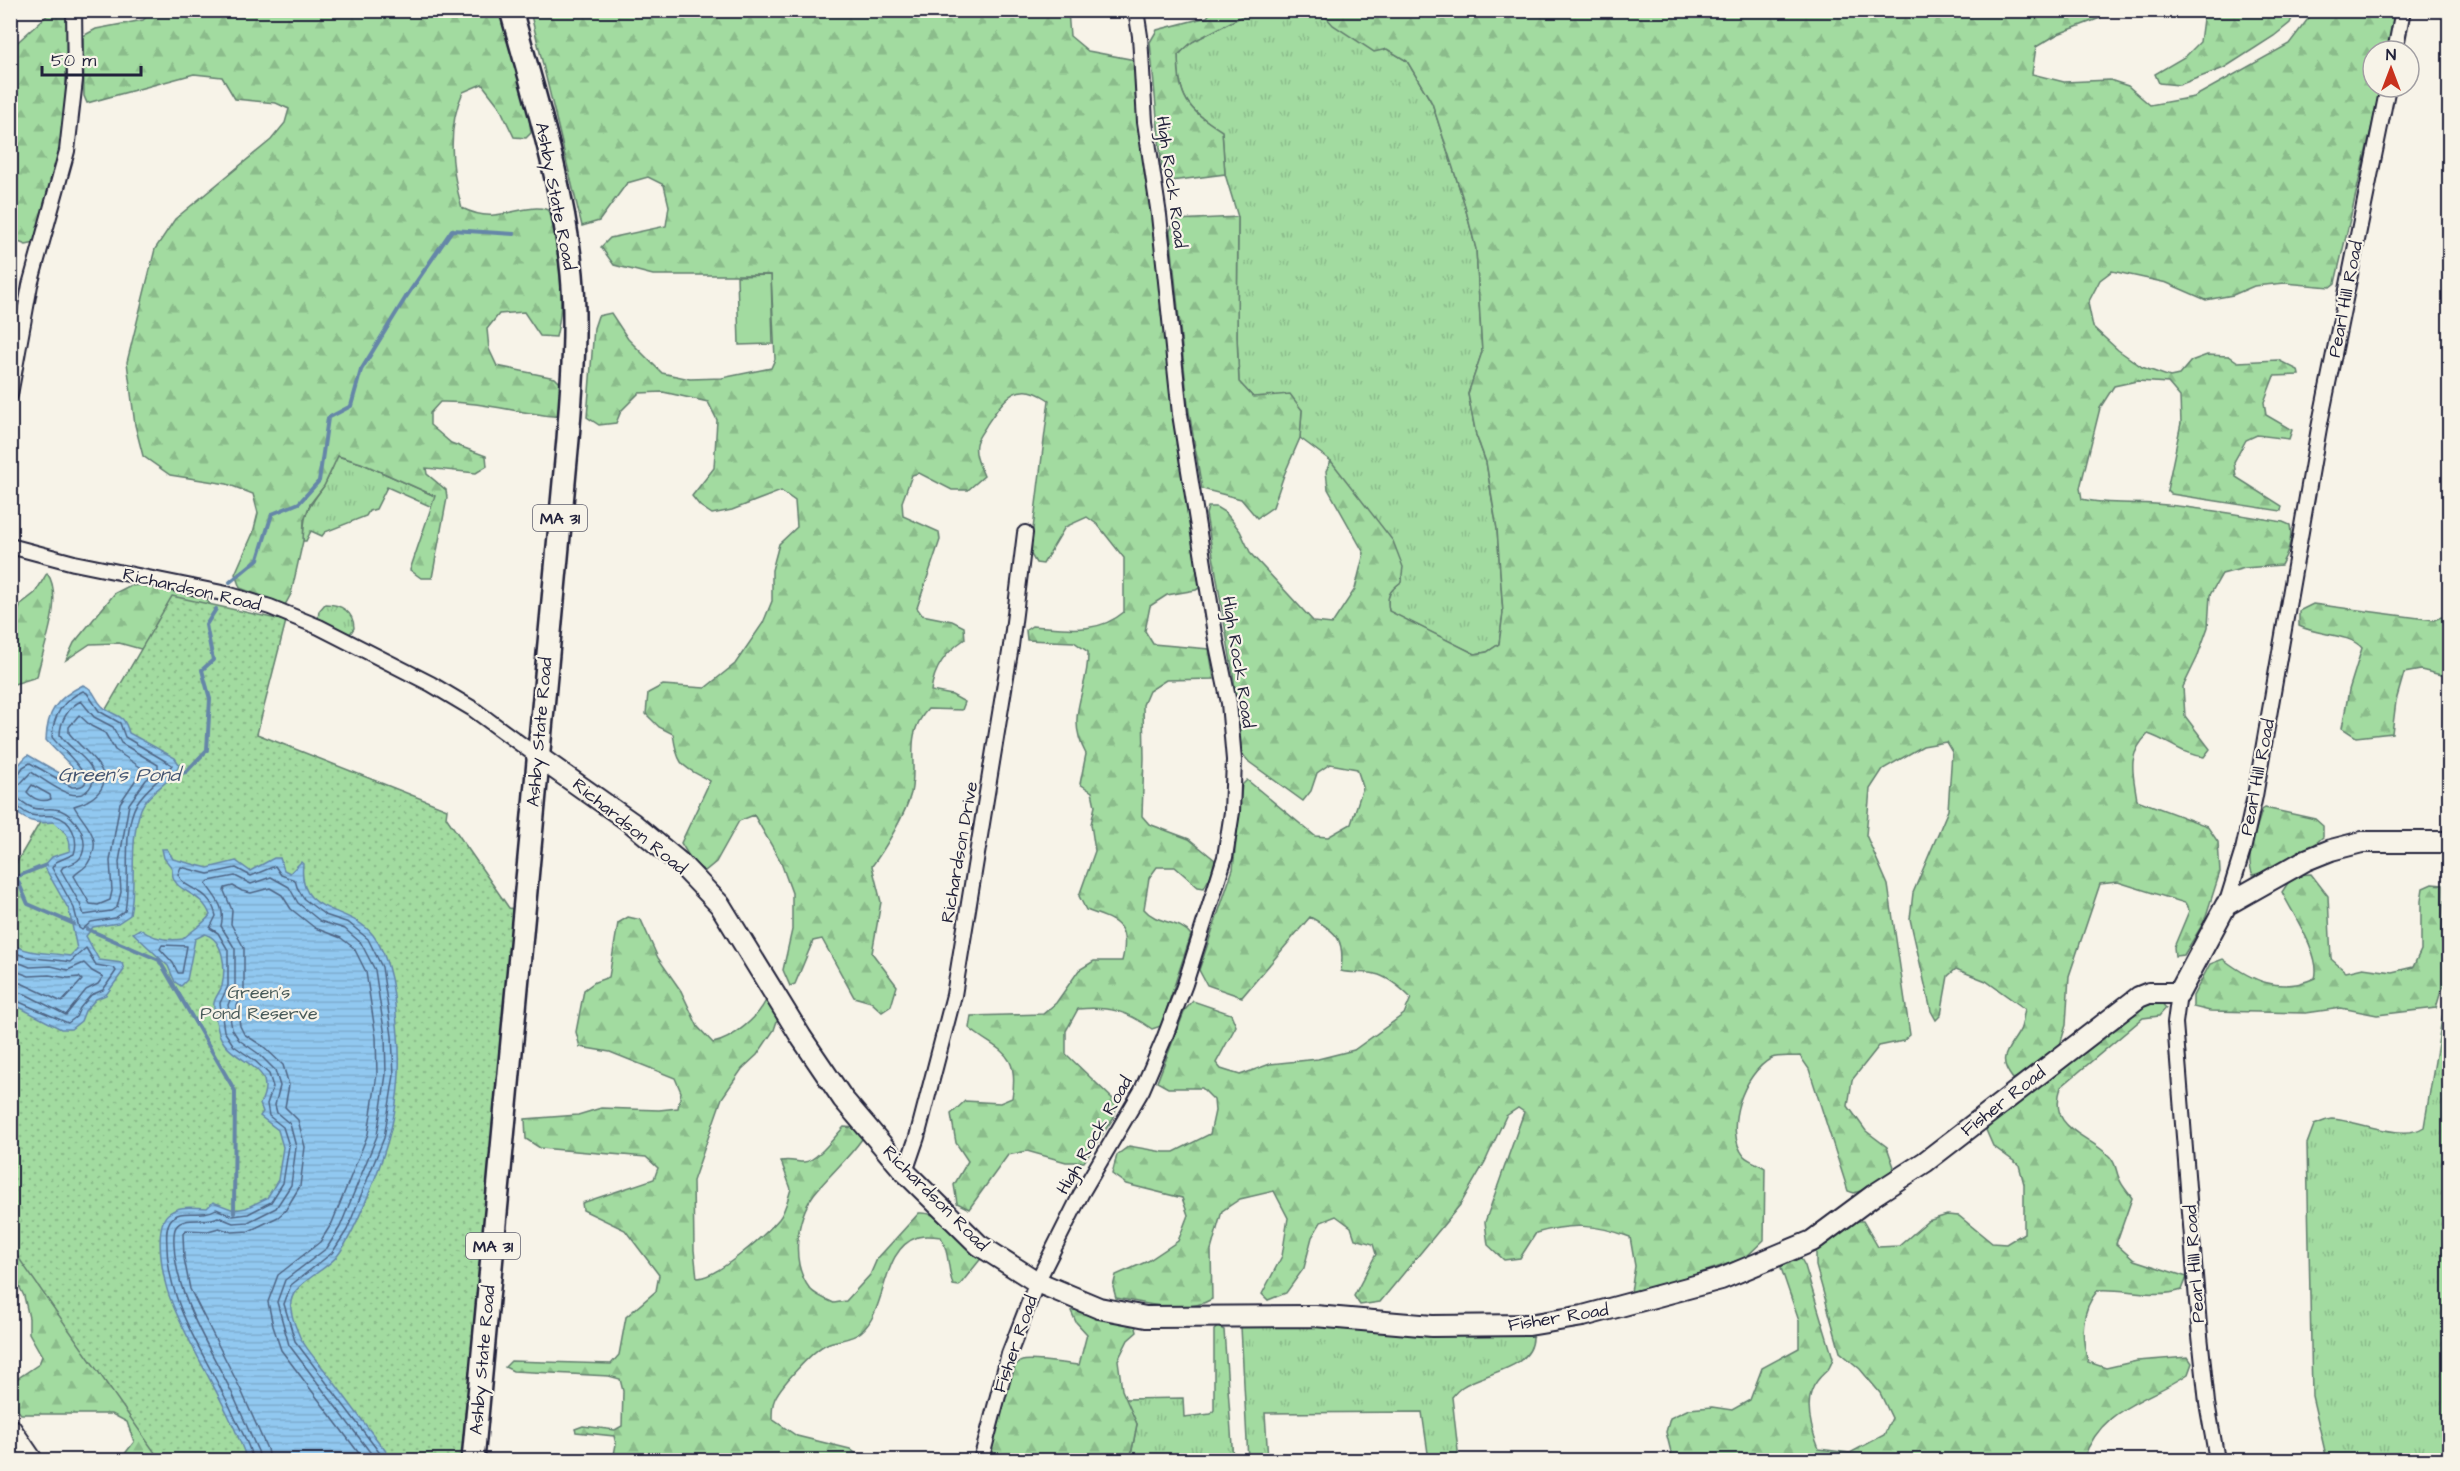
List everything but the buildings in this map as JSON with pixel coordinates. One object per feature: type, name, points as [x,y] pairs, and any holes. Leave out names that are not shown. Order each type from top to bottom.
[{"type":"main road","name":"Ashby State Road","points":[[473,1461],[568,439],[575,318],[569,248],[558,189],[511,10]]},
{"type":"street","points":[[10,395],[30,285],[67,151],[75,80],[74,10]]},
{"type":"street","name":"High Rock Road","points":[[1036,1282],[1081,1194],[1142,1090],[1164,1039],[1185,984],[1224,857],[1232,812],[1234,760],[1229,703],[1216,640],[1180,414],[1159,215],[1145,122],[1140,36],[1136,10]]},
{"type":"street","points":[[2397,39],[2403,10]]},
{"type":"street","name":"Pearl Hill Road","points":[[2217,1461],[2207,1402],[2199,1326],[2175,1023],[2179,993],[2226,905],[2243,850],[2255,796],[2319,428],[2386,99]]},
{"type":"street","name":"Richardson Drive","points":[[905,1172],[917,1137],[954,995],[1011,646],[1025,533]]},
{"type":"street","name":"Richardson Road","points":[[10,546],[74,563],[227,594],[270,607],[319,627],[431,684],[473,709],[632,823],[680,863],[720,905],[801,1037],[843,1099],[905,1172],[979,1245],[1036,1282]]},
{"type":"street","points":[[2226,905],[2306,860],[2342,846],[2362,842],[2450,842]]},
{"type":"street","name":"Fisher Road","points":[[981,1461],[1009,1354],[1036,1282],[1099,1308],[1146,1317],[1315,1316],[1432,1326],[1476,1327],[1529,1325],[1582,1316],[1680,1291],[1731,1275],[1812,1241],[1874,1195],[1925,1162],[2139,997],[2149,993],[2179,993]]},
{"type":"street","points":[[10,1428],[32,1461]]},
{"type":"green space","points":[[2204,10],[2295,11],[2290,23],[2274,36],[2224,68],[2179,85],[2159,83],[2155,74],[2186,56],[2200,42]]},
{"type":"green space","points":[[52,11],[67,11],[65,128],[35,243],[26,245],[11,239],[10,49]]},
{"type":"green space","points":[[153,11],[499,11],[529,116],[531,133],[526,138],[514,137],[499,106],[482,84],[463,92],[452,135],[455,179],[462,208],[473,213],[494,215],[539,208],[550,212],[561,290],[556,337],[540,336],[524,312],[499,314],[487,329],[489,349],[497,366],[555,378],[568,391],[562,417],[455,402],[440,402],[430,413],[430,425],[451,443],[486,456],[487,466],[476,473],[426,468],[427,474],[446,490],[447,498],[432,578],[421,578],[410,570],[435,496],[361,463],[338,456],[324,486],[310,504],[304,520],[303,541],[291,594],[285,605],[240,588],[235,574],[253,533],[258,513],[253,494],[227,484],[170,475],[143,456],[135,425],[127,362],[155,249],[175,219],[271,140],[285,123],[289,109],[276,103],[235,99],[222,77],[194,74],[87,103],[84,96],[83,36],[96,29],[143,20]]},
{"type":"green space","points":[[530,11],[1068,11],[1070,36],[1088,51],[1135,60],[1165,343],[1201,587],[1167,595],[1150,606],[1145,631],[1153,644],[1209,649],[1214,679],[1166,680],[1149,691],[1143,705],[1142,816],[1149,824],[1189,839],[1215,860],[1204,888],[1198,887],[1175,867],[1157,867],[1149,878],[1144,909],[1155,918],[1180,926],[1191,935],[1161,1026],[1152,1029],[1117,1011],[1089,1008],[1078,1009],[1066,1031],[1066,1054],[1117,1103],[1114,1117],[1084,1162],[1066,1162],[1027,1151],[1008,1155],[969,1209],[957,1203],[954,1185],[968,1161],[956,1143],[951,1114],[965,1101],[1000,1103],[1012,1098],[1014,1082],[1013,1070],[1005,1054],[969,1028],[971,1016],[1043,1014],[1056,1003],[1079,970],[1094,961],[1122,961],[1124,949],[1125,939],[1119,926],[1106,917],[1086,910],[1079,896],[1095,851],[1091,824],[1095,806],[1092,792],[1080,784],[1086,754],[1077,727],[1088,652],[1074,642],[1027,640],[1026,630],[1032,626],[1068,629],[1092,627],[1114,619],[1124,612],[1124,558],[1098,525],[1087,517],[1065,527],[1043,564],[1036,563],[1030,553],[1049,400],[1028,391],[1020,391],[1006,399],[987,424],[976,444],[977,456],[984,476],[968,490],[952,490],[919,473],[912,475],[902,502],[903,516],[939,532],[940,540],[917,608],[922,615],[952,621],[964,627],[965,639],[952,649],[938,667],[931,691],[952,695],[965,702],[962,710],[928,709],[920,719],[913,739],[911,793],[894,831],[872,866],[881,902],[872,953],[897,986],[891,1006],[882,1012],[871,1002],[854,997],[822,939],[813,941],[795,984],[790,986],[783,970],[792,930],[792,893],[780,860],[754,815],[739,821],[716,862],[705,871],[693,863],[681,843],[710,781],[682,764],[673,734],[659,727],[646,714],[648,693],[663,685],[705,688],[735,664],[763,623],[772,601],[772,570],[779,544],[797,527],[795,501],[781,491],[732,510],[712,514],[700,506],[692,496],[714,468],[717,420],[708,402],[663,392],[639,393],[621,411],[616,423],[599,425],[587,417],[594,328],[598,316],[611,313],[628,339],[662,373],[690,379],[722,378],[771,368],[775,359],[771,275],[653,275],[614,265],[601,247],[610,238],[666,226],[669,206],[664,185],[648,177],[627,183],[599,221],[582,226]]},
{"type":"green space","points":[[1212,11],[1252,11],[1192,42],[1178,55],[1180,82],[1187,101],[1200,116],[1222,131],[1225,174],[1171,181],[1162,171],[1150,42],[1157,30],[1207,17]]},
{"type":"green space","points":[[1252,11],[1305,12],[1326,17],[1334,25],[1387,49],[1407,61],[1432,103],[1463,199],[1476,249],[1482,352],[1468,394],[1476,435],[1486,462],[1497,529],[1503,613],[1499,644],[1487,652],[1475,654],[1389,612],[1389,594],[1401,582],[1331,461],[1300,438],[1302,410],[1253,397],[1239,382],[1238,217],[1225,174],[1222,132],[1200,116],[1187,101],[1180,82],[1178,55],[1192,42]]},
{"type":"green space","points":[[1278,11],[2106,11],[2100,18],[2058,34],[2036,47],[2032,74],[2064,82],[2110,80],[2128,86],[2150,105],[2194,97],[2289,44],[2314,11],[2396,11],[2390,39],[2361,39],[2361,99],[2378,99],[2335,283],[2330,287],[2285,283],[2254,286],[2233,295],[2206,300],[2167,283],[2112,271],[2100,280],[2088,303],[2093,327],[2118,350],[2142,367],[2170,377],[2179,375],[2191,361],[2207,355],[2229,356],[2238,362],[2278,360],[2298,370],[2299,375],[2274,376],[2264,402],[2266,415],[2292,430],[2289,439],[2257,435],[2246,440],[2234,462],[2236,477],[2282,506],[2281,511],[2171,494],[2167,490],[2181,423],[2180,397],[2168,383],[2137,381],[2114,386],[2100,408],[2080,488],[2082,499],[2091,501],[2187,507],[2290,525],[2289,546],[2281,565],[2245,568],[2222,574],[2210,595],[2208,627],[2183,687],[2185,716],[2210,749],[2204,757],[2182,750],[2148,734],[2136,750],[2134,757],[2133,773],[2137,800],[2207,826],[2218,842],[2220,872],[2204,922],[2184,955],[2175,956],[2174,947],[2189,911],[2185,903],[2118,882],[2100,884],[2069,976],[2066,1025],[2059,1048],[2026,1074],[2013,1079],[2005,1065],[2005,1060],[2020,1030],[2025,1009],[1986,981],[1956,969],[1948,976],[1941,1015],[1936,1020],[1931,1011],[1910,919],[1913,893],[1948,810],[1952,752],[1946,742],[1923,746],[1883,769],[1870,789],[1866,835],[1888,885],[1910,1035],[1903,1041],[1879,1046],[1852,1080],[1848,1106],[1866,1131],[1887,1147],[1894,1167],[1882,1184],[1854,1193],[1848,1191],[1809,1069],[1800,1056],[1772,1058],[1752,1076],[1745,1089],[1739,1103],[1735,1132],[1744,1156],[1765,1168],[1764,1240],[1745,1258],[1644,1292],[1631,1292],[1635,1266],[1630,1237],[1606,1229],[1572,1226],[1536,1233],[1520,1258],[1504,1260],[1488,1245],[1485,1222],[1524,1112],[1518,1108],[1506,1116],[1485,1162],[1460,1205],[1380,1302],[1360,1305],[1354,1296],[1376,1254],[1373,1244],[1355,1239],[1351,1227],[1336,1216],[1321,1222],[1312,1237],[1304,1268],[1286,1293],[1268,1300],[1262,1294],[1282,1256],[1288,1218],[1274,1191],[1240,1199],[1222,1211],[1211,1250],[1212,1299],[1190,1306],[1152,1305],[1116,1298],[1113,1287],[1116,1275],[1148,1261],[1178,1241],[1188,1215],[1182,1198],[1126,1184],[1112,1174],[1117,1155],[1129,1146],[1174,1152],[1210,1134],[1215,1111],[1214,1100],[1202,1088],[1168,1088],[1157,1082],[1185,1010],[1193,1001],[1231,1014],[1236,1026],[1216,1063],[1221,1069],[1240,1075],[1270,1064],[1318,1059],[1354,1050],[1404,1014],[1411,998],[1394,983],[1380,975],[1341,971],[1342,952],[1338,938],[1327,927],[1310,917],[1242,997],[1207,985],[1199,970],[1233,869],[1242,785],[1247,780],[1315,836],[1328,837],[1351,824],[1363,787],[1357,769],[1330,764],[1317,773],[1311,791],[1303,801],[1249,762],[1240,751],[1234,680],[1206,514],[1208,507],[1216,507],[1226,513],[1240,531],[1251,554],[1314,622],[1332,624],[1355,589],[1364,553],[1328,489],[1326,471],[1331,461],[1393,541],[1403,567],[1401,582],[1389,594],[1389,611],[1475,654],[1487,652],[1499,644],[1503,613],[1497,529],[1486,462],[1476,435],[1468,394],[1482,352],[1476,249],[1463,199],[1432,103],[1407,61],[1387,49],[1374,52],[1333,25],[1326,17]]},
{"type":"green space","points":[[1238,217],[1239,382],[1253,397],[1290,394],[1302,410],[1300,438],[1273,507],[1257,518],[1241,499],[1202,489],[1188,405],[1170,231],[1175,220]]},
{"type":"green space","points":[[771,275],[773,344],[739,345],[737,276]]},
{"type":"green space","points":[[337,456],[361,463],[435,496],[432,507],[387,487],[376,509],[369,511],[366,516],[325,532],[322,536],[311,531],[306,541],[303,541],[307,511],[327,480]]},
{"type":"green space","points":[[47,573],[52,583],[53,610],[37,677],[11,685],[11,631],[21,604],[35,593]]},
{"type":"green space","points":[[141,585],[205,597],[210,604],[166,656],[119,643],[90,644],[66,660],[74,643],[115,593],[129,586]]},
{"type":"green space","name":"Green's Pond Reserve","points":[[172,596],[286,621],[257,734],[447,809],[446,817],[509,908],[518,910],[463,1460],[160,1460],[11,1247],[11,872]]},
{"type":"green space","points":[[325,604],[341,607],[349,613],[354,628],[350,634],[318,619],[319,611]]},
{"type":"green space","points":[[2313,604],[2434,620],[2449,614],[2449,677],[2421,670],[2404,673],[2396,701],[2392,733],[2356,737],[2342,728],[2349,690],[2362,648],[2342,637],[2315,632],[2299,626],[2299,611]]},
{"type":"green space","points":[[2265,808],[2315,819],[2323,826],[2323,837],[2308,850],[2290,860],[2253,875],[2251,852],[2262,810]]},
{"type":"green space","points":[[2311,874],[2328,896],[2331,959],[2346,972],[2363,968],[2392,972],[2413,967],[2421,950],[2423,888],[2432,884],[2443,885],[2442,941],[2449,979],[2441,991],[2436,1008],[2377,1015],[2341,1008],[2306,1013],[2210,1011],[2193,1007],[2193,996],[2210,964],[2223,959],[2245,974],[2267,983],[2290,985],[2315,978],[2316,969],[2310,947],[2282,892],[2293,875]]},
{"type":"green space","points":[[628,917],[641,920],[658,958],[681,991],[698,1027],[713,1043],[729,1037],[752,1020],[767,998],[779,1015],[774,1030],[757,1055],[742,1069],[722,1098],[693,1181],[694,1250],[697,1278],[706,1276],[728,1264],[763,1235],[781,1216],[791,1189],[781,1161],[809,1161],[820,1153],[844,1127],[857,1128],[862,1139],[814,1194],[800,1228],[798,1254],[800,1267],[812,1291],[834,1303],[846,1301],[870,1275],[877,1259],[919,1213],[937,1217],[946,1222],[983,1256],[959,1286],[953,1285],[946,1249],[941,1237],[921,1236],[906,1244],[890,1267],[870,1322],[857,1335],[821,1347],[797,1370],[777,1395],[773,1405],[772,1419],[797,1436],[850,1449],[864,1460],[613,1460],[616,1444],[614,1436],[576,1432],[575,1429],[583,1426],[615,1430],[622,1426],[623,1391],[620,1379],[609,1376],[513,1371],[505,1367],[511,1361],[611,1364],[619,1355],[626,1317],[656,1291],[659,1275],[625,1230],[583,1210],[582,1203],[654,1179],[658,1168],[646,1157],[540,1148],[526,1139],[525,1119],[578,1115],[601,1108],[659,1110],[678,1108],[681,1092],[675,1078],[610,1052],[580,1047],[576,1032],[584,990],[595,982],[609,977],[618,923]]},
{"type":"green space","points":[[2449,998],[2449,1460],[2327,1460],[2312,1396],[2307,1144],[2314,1125],[2330,1119],[2392,1131],[2415,1131],[2424,1127],[2445,1001]]},
{"type":"green space","points":[[2148,1001],[2160,1001],[2166,1008],[2159,1016],[2143,1018],[2061,1087],[2058,1101],[2064,1122],[2110,1157],[2121,1183],[2132,1198],[2116,1244],[2134,1260],[2187,1277],[2182,1290],[2172,1293],[2098,1290],[2085,1315],[2083,1333],[2088,1362],[2106,1368],[2137,1361],[2188,1357],[2192,1363],[2188,1374],[2113,1417],[2091,1442],[2083,1460],[1673,1460],[1666,1432],[1670,1418],[1689,1409],[1712,1407],[1732,1410],[1750,1400],[1762,1368],[1799,1348],[1799,1321],[1781,1268],[1788,1260],[1800,1257],[1805,1266],[1833,1358],[1828,1369],[1812,1389],[1810,1397],[1809,1415],[1819,1449],[1850,1453],[1884,1435],[1892,1418],[1880,1393],[1860,1369],[1840,1352],[1816,1266],[1816,1245],[1855,1221],[1863,1221],[1878,1247],[1899,1246],[1928,1221],[1947,1215],[1959,1216],[1992,1243],[2006,1244],[2024,1233],[2024,1184],[2019,1165],[1993,1146],[1986,1130],[1990,1122]]},
{"type":"green space","points":[[10,1003],[247,1460],[120,1460],[134,1442],[127,1422],[112,1414],[21,1414],[12,1404],[11,1383],[39,1364],[42,1356],[29,1333],[29,1318],[24,1296],[11,1270]]},
{"type":"green space","points":[[1082,1307],[1135,1324],[1137,1332],[1128,1340],[1118,1360],[1122,1390],[1137,1424],[1130,1460],[988,1460],[1003,1389],[1014,1366],[1027,1360],[1079,1365],[1087,1334],[1076,1322],[1071,1311]]},
{"type":"green space","points":[[1244,1322],[1520,1331],[1533,1335],[1531,1347],[1526,1356],[1517,1363],[1471,1382],[1452,1397],[1459,1460],[1429,1460],[1422,1412],[1265,1413],[1268,1460],[1248,1460],[1241,1327]]},
{"type":"green space","points":[[1218,1327],[1224,1330],[1233,1460],[1130,1460],[1137,1424],[1125,1399],[1183,1398],[1184,1417],[1211,1414],[1214,1410],[1214,1330]]},
{"type":"water","name":"Green's Pond","points":[[83,685],[92,691],[102,706],[124,721],[129,733],[175,758],[179,764],[172,776],[149,797],[141,809],[135,835],[130,915],[118,923],[93,927],[86,936],[99,960],[122,963],[124,970],[106,995],[96,999],[85,1011],[81,1021],[71,1029],[61,1029],[11,1003],[11,943],[32,951],[70,956],[77,949],[69,910],[44,866],[52,857],[70,851],[69,841],[64,831],[53,822],[30,821],[11,808],[11,785],[14,773],[21,761],[28,755],[75,782],[80,778],[46,740],[51,713],[55,706],[66,695]]},
{"type":"water","points":[[162,849],[167,849],[173,859],[208,868],[236,861],[250,871],[274,858],[280,858],[284,870],[290,873],[301,862],[303,881],[308,893],[316,902],[363,925],[380,945],[385,957],[394,996],[399,1058],[397,1101],[388,1142],[374,1182],[346,1243],[333,1261],[298,1289],[293,1295],[291,1306],[295,1324],[306,1347],[393,1460],[247,1460],[230,1419],[170,1298],[162,1268],[160,1242],[163,1221],[168,1214],[182,1208],[207,1208],[213,1202],[234,1210],[246,1208],[267,1198],[278,1180],[283,1147],[278,1130],[260,1116],[263,1112],[260,1104],[265,1090],[264,1079],[250,1064],[231,1051],[223,1042],[218,1030],[214,1003],[222,986],[224,971],[220,948],[216,942],[205,934],[195,939],[187,980],[181,986],[175,982],[168,966],[133,933],[140,929],[160,939],[183,939],[210,915],[200,900],[176,883],[172,868],[164,858]]},
{"type":"waterway","points":[[230,582],[258,559],[272,514],[299,503],[319,481],[328,418],[351,406],[361,370],[406,297],[452,230],[514,234]]},
{"type":"waterway","points":[[168,776],[186,772],[207,750],[210,699],[202,670],[213,660],[206,625],[216,609]]},
{"type":"waterway","points":[[16,877],[46,865]]},
{"type":"waterway","points":[[10,874],[16,877],[28,904],[74,924]]},
{"type":"waterway","points":[[87,929],[159,960],[235,1091],[234,1213]]}]
